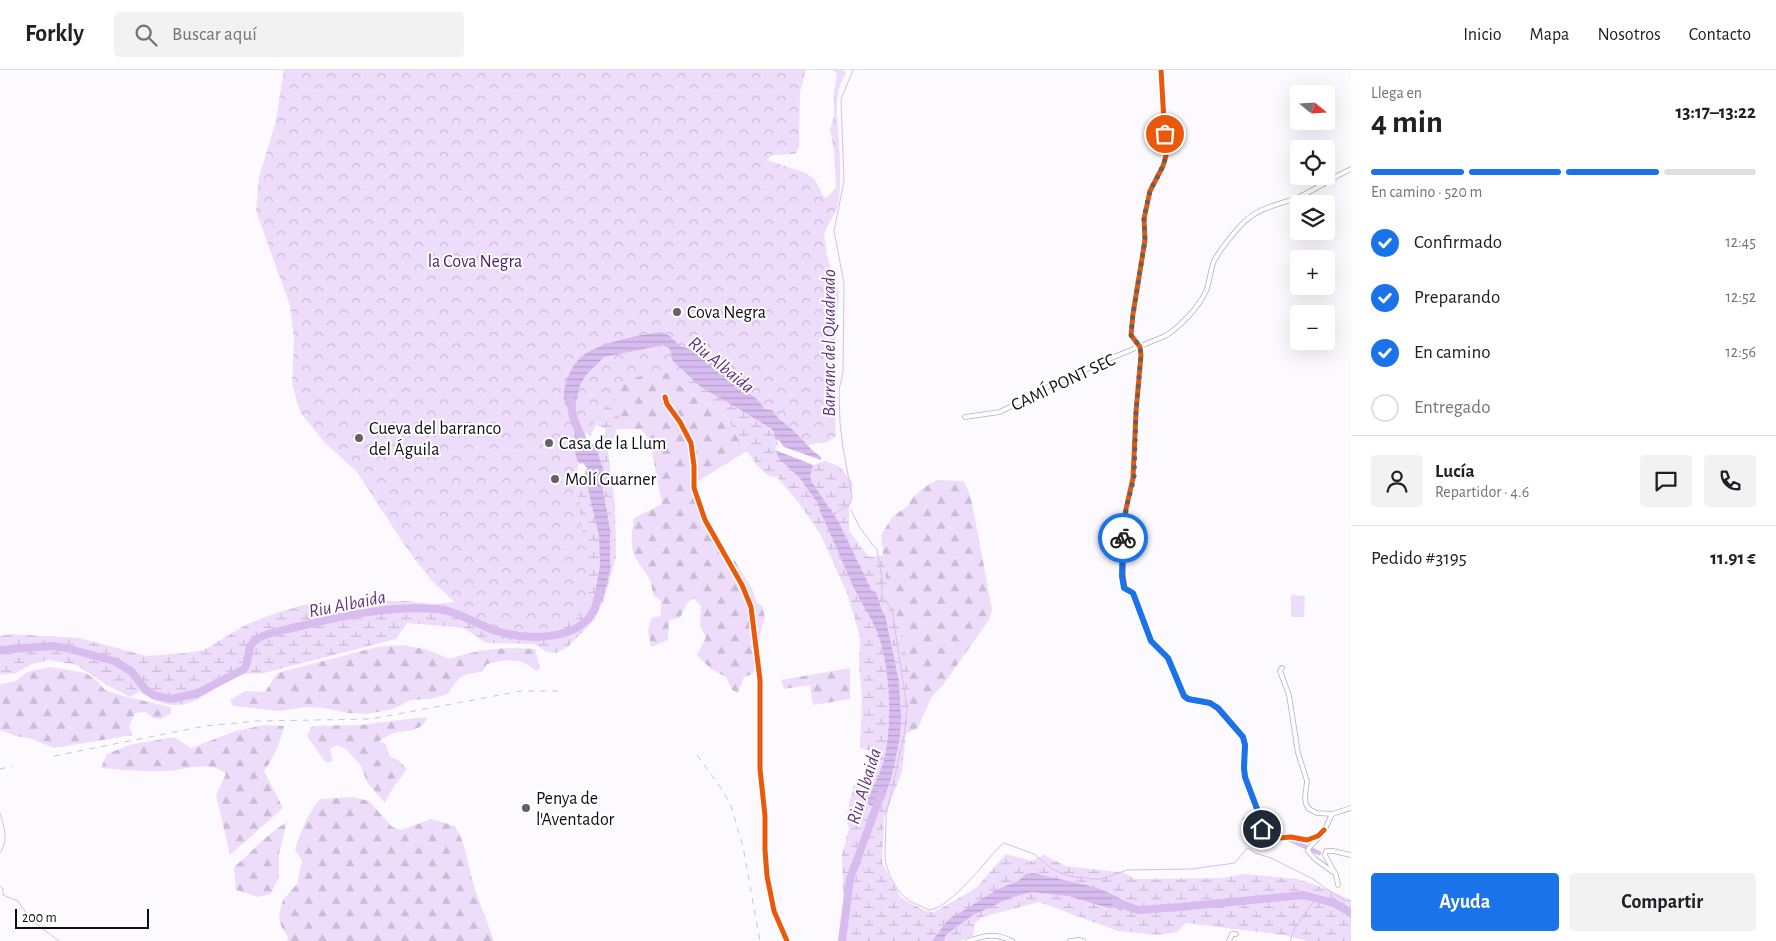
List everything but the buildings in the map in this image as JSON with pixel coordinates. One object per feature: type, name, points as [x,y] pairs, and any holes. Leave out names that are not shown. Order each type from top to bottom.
[{"type":"street","points":[[1161,70],[1166,156],[1150,191],[1144,219],[1145,240],[1133,314],[1131,335],[1140,347],[1141,355],[1136,412],[1134,478],[1126,509],[1123,537],[1122,576],[1124,588],[1133,593],[1151,641],[1168,658],[1184,696],[1188,699],[1210,703],[1218,708],[1243,737],[1245,745],[1245,777],[1262,822],[1262,829],[1279,838],[1291,836],[1307,840],[1318,836],[1324,830]]},
{"type":"street","name":"CAMÍ PONT SEC","points":[[965,417],[1000,412],[1108,359],[1165,336],[1182,323],[1206,292],[1213,263],[1251,215],[1269,206],[1298,197],[1351,169]]},
{"type":"street","points":[[665,397],[667,404],[692,443],[694,488],[705,520],[742,585],[751,607],[760,680],[760,769],[765,816],[767,876],[774,911],[787,941]]},
{"type":"street","points":[[1282,668],[1280,671],[1289,695],[1298,753],[1307,781],[1306,804],[1317,813],[1332,814],[1351,808]]},
{"type":"street","points":[[1332,814],[1324,830],[1308,850],[1312,856],[1333,872]]},
{"type":"street","points":[[1338,885],[1336,875],[1325,855],[1326,852],[1333,851],[1351,855]]},
{"type":"street","points":[[968,941],[994,934],[1012,941]]},
{"type":"street","points":[[1229,941],[1232,934],[1236,934]]},
{"type":"street","points":[[1073,941],[1083,941]]},
{"type":"green space","name":"la Cova Negra","points":[[284,70],[806,70],[800,92],[799,147],[795,154],[772,155],[767,160],[806,173],[815,180],[826,198],[836,188],[834,151],[830,129],[834,116],[834,92],[837,73],[832,70],[843,70],[846,74],[837,99],[840,164],[839,200],[824,234],[827,256],[839,293],[833,366],[836,436],[828,442],[806,445],[689,375],[653,372],[623,382],[583,438],[576,476],[588,584],[588,608],[551,636],[526,641],[504,640],[461,608],[431,580],[405,546],[357,472],[324,442],[300,412],[292,384],[294,339],[290,306],[256,211],[259,177],[275,125]]},
{"type":"green space","points":[[676,364],[774,432],[779,440],[775,450],[813,465],[825,461],[839,466],[853,483],[849,510],[849,531],[869,557],[884,555],[888,597],[898,618],[903,635],[909,671],[909,705],[902,772],[884,818],[882,863],[901,898],[926,911],[934,912],[975,889],[1006,854],[1031,861],[1044,855],[1066,866],[1125,873],[1134,879],[1223,878],[1244,874],[1298,879],[1351,900],[1351,941],[1307,941],[1284,935],[1186,923],[1177,932],[1159,935],[1118,931],[1039,902],[982,917],[975,923],[973,936],[960,941],[845,941],[842,855],[849,828],[846,818],[854,784],[867,780],[871,751],[860,748],[862,698],[859,667],[860,637],[847,593],[821,535],[799,503],[777,477],[769,476],[757,466],[725,416],[682,386],[675,385],[667,367]]},
{"type":"green space","points":[[667,367],[681,386],[725,416],[747,451],[692,485],[691,489],[704,523],[725,560],[735,561],[753,591],[757,603],[762,606],[765,618],[760,634],[756,668],[752,674],[744,677],[738,693],[732,690],[726,677],[711,669],[697,655],[706,637],[700,627],[701,606],[694,598],[687,603],[680,618],[669,620],[668,640],[651,647],[648,630],[651,618],[661,616],[661,601],[653,595],[649,579],[634,555],[632,534],[634,518],[662,504],[650,441],[641,429],[617,429],[618,419],[615,392],[623,370]]},
{"type":"green space","points":[[619,384],[615,406],[619,417],[617,429],[608,452],[615,504],[616,557],[604,600],[594,620],[568,647],[556,653],[547,652],[534,644],[486,643],[464,628],[407,623],[396,639],[260,674],[243,674],[223,682],[201,698],[182,705],[158,702],[139,692],[130,697],[105,684],[77,665],[49,660],[32,664],[16,673],[0,675],[0,636],[9,634],[79,638],[147,656],[204,650],[247,624],[307,604],[321,612],[344,612],[387,601],[432,604],[489,599],[579,483],[598,451],[606,429],[596,425],[590,436],[583,427]]},
{"type":"green space","points":[[938,480],[964,481],[971,498],[992,609],[989,620],[943,685],[931,698],[918,728],[906,734],[909,705],[909,671],[903,635],[898,618],[888,597],[881,535],[893,516],[908,506],[913,497],[929,484]]},
{"type":"green space","points":[[1291,595],[1305,596],[1304,617],[1291,617]]},
{"type":"green space","points":[[402,645],[425,649],[450,659],[492,650],[513,648],[535,649],[540,668],[537,671],[524,663],[513,660],[487,664],[482,672],[470,673],[462,677],[448,694],[430,699],[411,700],[393,709],[367,714],[305,707],[280,711],[233,706],[230,700],[245,691],[265,692],[277,673],[377,647]]},
{"type":"green space","points":[[50,667],[86,673],[105,690],[171,707],[171,713],[162,719],[153,718],[146,712],[135,713],[129,726],[133,735],[54,748],[29,738],[16,736],[0,730],[0,684],[16,681],[27,672]]},
{"type":"green space","points":[[850,668],[850,699],[813,705],[810,685],[784,689],[781,680]]},
{"type":"green space","points":[[425,717],[427,719],[421,726],[408,731],[394,733],[379,741],[386,744],[389,756],[398,760],[407,769],[385,803],[367,782],[361,766],[346,749],[337,745],[330,749],[333,761],[326,763],[307,736],[312,726],[360,725]]},
{"type":"green space","points":[[264,725],[284,726],[276,750],[264,771],[283,808],[230,855],[216,795],[226,774],[212,767],[205,766],[159,771],[101,768],[107,754],[129,745],[174,737],[191,748],[236,731]]},
{"type":"green space","points":[[353,797],[369,801],[392,827],[401,830],[431,819],[455,826],[465,849],[475,889],[494,941],[287,941],[288,937],[281,926],[279,914],[283,900],[297,884],[302,861],[295,850],[305,823],[320,799]]},
{"type":"green space","points":[[287,822],[279,853],[279,876],[271,894],[258,897],[236,890],[234,867]]},
{"type":"shaded area","points":[[661,332],[670,336],[680,346],[703,353],[721,370],[735,377],[745,391],[756,398],[765,409],[772,410],[778,418],[821,457],[821,460],[784,447],[779,440],[775,439],[774,432],[771,429],[701,387],[673,361],[670,349],[663,345],[604,357],[586,375],[580,385],[575,407],[566,406],[564,392],[568,377],[577,361],[586,353],[606,344]]},
{"type":"shaded area","points":[[580,428],[587,440],[596,447],[605,475],[602,484],[610,530],[610,571],[602,602],[594,599],[600,565],[599,536],[585,476],[587,468],[583,463],[580,464],[576,457],[574,432]]},
{"type":"shaded area","points":[[775,450],[813,465],[810,476],[811,481],[838,521],[872,591],[876,592],[885,615],[899,682],[900,737],[892,775],[884,799],[873,807],[868,804],[868,799],[883,764],[889,716],[888,680],[882,646],[875,626],[857,594],[819,505],[799,477],[780,460]]},
{"type":"shaded area","points":[[1035,873],[1102,890],[1124,901],[1121,911],[1115,907],[1109,908],[1068,896],[1031,892],[1010,898],[973,915],[947,934],[942,941],[932,941],[948,920],[998,889],[1018,881],[1026,874]]},
{"type":"waterway","name":"Barranc del Quadrado","points":[[834,514],[850,504],[852,496],[840,423],[839,390],[843,372],[844,283],[834,231],[844,181],[841,99],[853,70]]},
{"type":"waterway","name":"Riu Albaida","points":[[570,397],[573,417],[582,438]]},
{"type":"waterway","points":[[851,510],[860,528],[877,550],[882,578],[882,596],[892,610],[907,707],[905,731],[886,815],[885,858],[892,880],[903,896],[929,910],[937,908],[957,893],[1004,843],[1034,854],[1052,869],[1069,876],[1092,879],[1102,879],[1127,870],[1192,869],[1235,863],[1248,848],[1313,879],[1344,900],[1351,901]]},
{"type":"waterway","name":"Riu Albaida","points":[[0,650],[52,646],[114,661],[131,671],[146,690],[153,695],[171,699],[198,693],[244,669],[249,649],[253,642],[261,637],[277,632],[366,612],[419,608],[452,612],[493,630],[505,633],[519,636],[548,636],[575,628],[586,621],[594,610],[599,592]]},
{"type":"waterway","name":"Riu Albaida","points":[[842,941],[850,879],[881,794]]},
{"type":"waterway","points":[[0,813],[5,839],[0,853]]},
{"type":"waterway","points":[[1245,819],[1319,853]]},
{"type":"waterway","points":[[0,886],[3,889],[3,895],[18,901],[31,920],[59,941]]},
{"type":"waterway","name":"Riu Albaida","points":[[1115,902],[1138,910],[1303,895],[1334,903],[1351,913]]},
{"type":"waterway","points":[[1290,941],[1295,928],[1316,898]]},
{"type":"railway","points":[[54,756],[205,726],[257,721],[371,719],[521,691],[558,691]]},
{"type":"railway","points":[[697,755],[722,789],[731,806],[743,847],[760,941]]},
{"type":"railway","points":[[0,769],[13,766]]},
{"type":"cycle path","points":[[1161,70],[1166,156],[1150,191],[1144,219],[1145,240],[1131,335],[1140,347],[1141,355],[1133,478],[1126,509],[1123,537],[1123,576],[1125,588],[1133,593],[1151,641],[1168,658],[1184,696],[1189,699],[1210,703],[1218,709],[1243,737],[1245,745],[1245,777],[1262,822],[1262,829],[1279,838],[1291,837],[1307,840],[1318,836],[1324,830]]},
{"type":"cycle path","points":[[665,397],[667,404],[680,422],[691,443],[694,488],[705,520],[742,585],[751,607],[760,680],[760,769],[765,816],[767,876],[774,911],[787,941]]},
{"type":"way so far","points":[[1123,538],[1126,509],[1134,478],[1136,412],[1141,355],[1140,347],[1131,335],[1133,314],[1145,240],[1144,219],[1150,191],[1166,156],[1165,134]]},
{"type":"place","name":"Cova Negra","points":[[677,312]]},
{"type":"place","name":"Cueva del barranco del Águila","points":[[359,438]]},
{"type":"place","name":"Casa de la Llum","points":[[549,443]]},
{"type":"place","name":"Molí Guarner","points":[[555,479]]},
{"type":"place","name":"Penya de l'Aventador","points":[[526,808]]},
{"type":"route","points":[[1123,538],[1122,576],[1124,588],[1133,593],[1151,641],[1168,658],[1184,696],[1188,699],[1210,703],[1218,708],[1243,737],[1246,754],[1245,777],[1262,822],[1262,829]]}]
